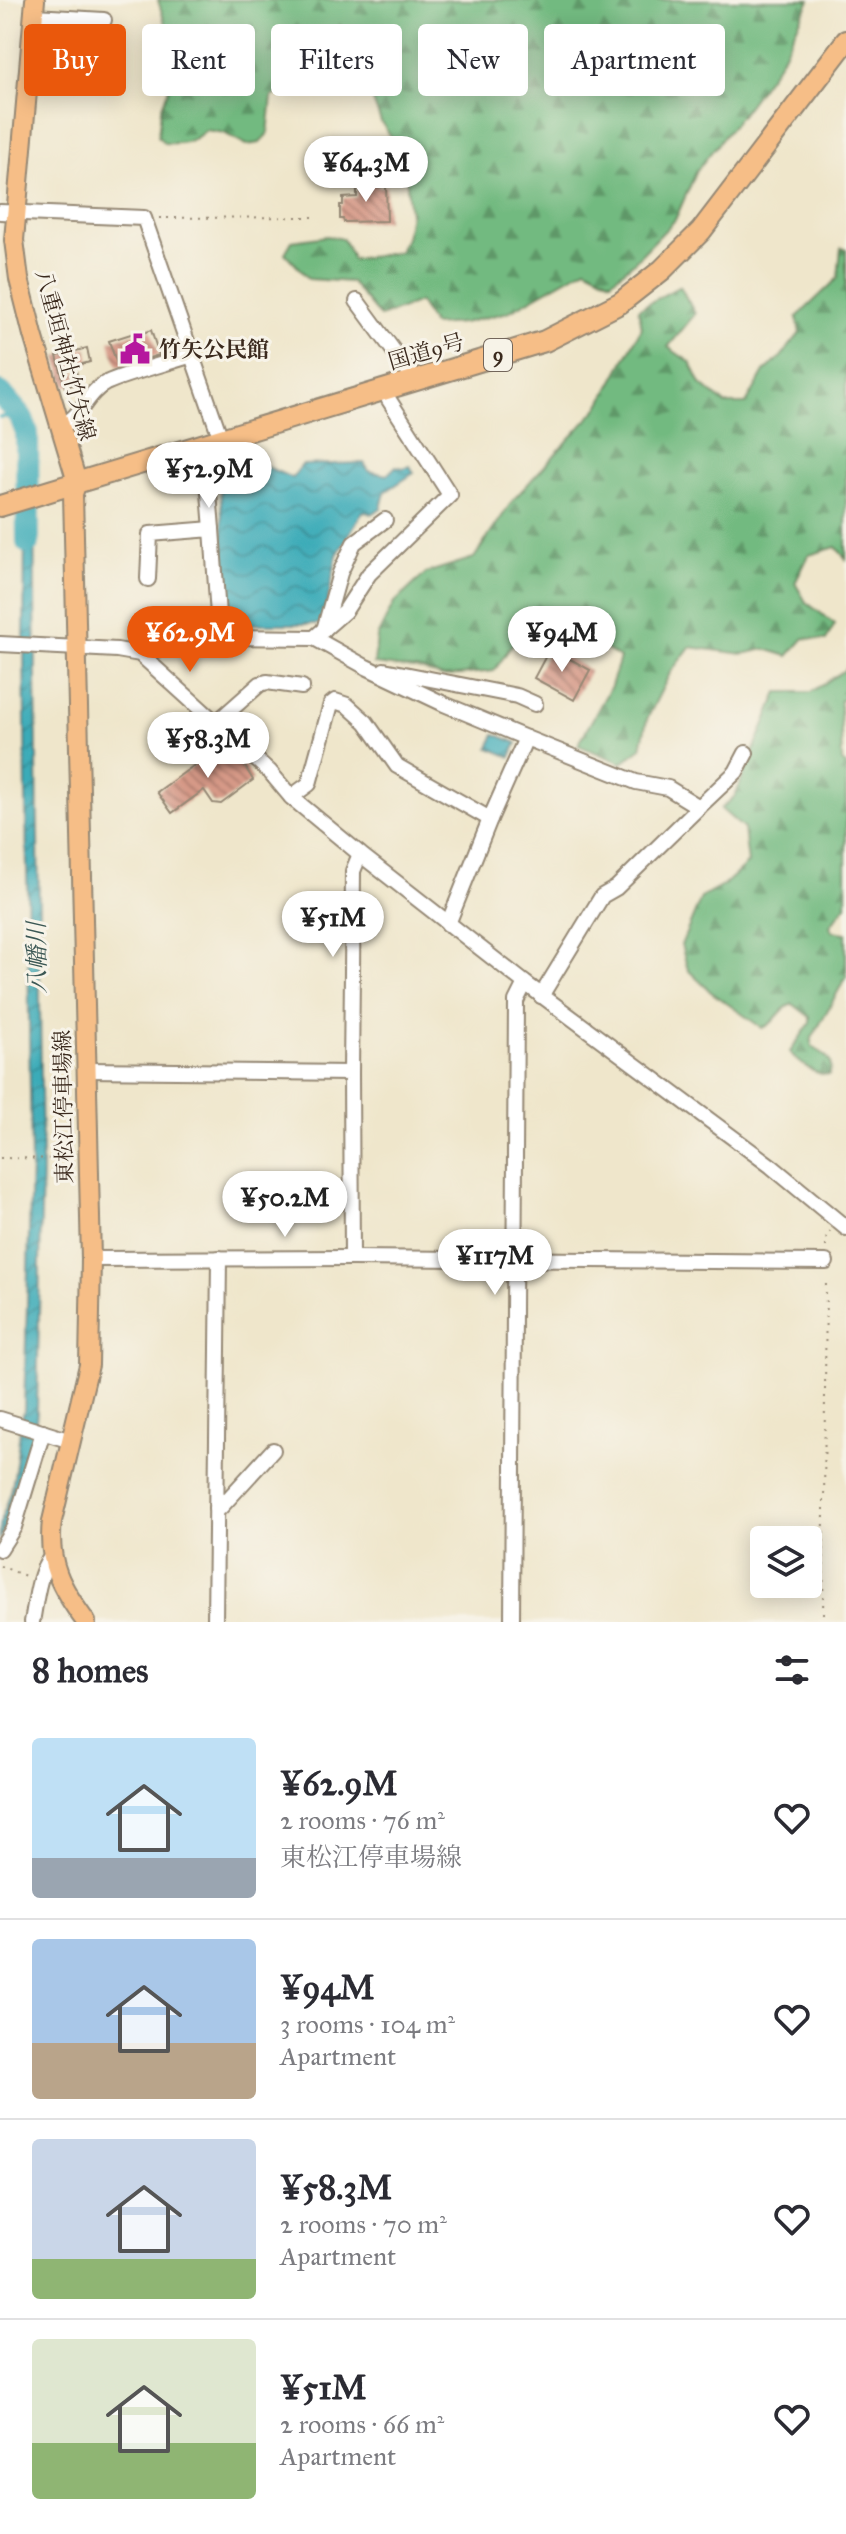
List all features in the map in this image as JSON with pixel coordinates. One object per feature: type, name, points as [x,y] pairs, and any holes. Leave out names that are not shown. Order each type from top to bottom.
[{"type":"highway","name":"国道9号","points":[[0,506],[545,341],[620,303],[652,279],[701,231],[846,41]]},
{"type":"main road","name":"八重垣神社竹矢線","points":[[24,96],[7,212],[33,335],[77,482]]},
{"type":"main road","name":"東松江停車場線","points":[[77,482],[73,494],[91,1259],[89,1365],[52,1521],[51,1557],[59,1580],[86,1622]]},
{"type":"street","points":[[35,8],[104,20]]},
{"type":"street","points":[[7,212],[144,218],[192,355],[211,442],[207,468],[219,630]]},
{"type":"street","points":[[357,301],[415,380]]},
{"type":"street","points":[[61,426],[72,422],[84,401],[105,384],[192,355]]},
{"type":"street","points":[[319,634],[345,611],[369,574],[450,495],[385,389]]},
{"type":"street","points":[[319,634],[354,543],[385,520]]},
{"type":"street","points":[[148,579],[150,534],[212,529]]},
{"type":"street","points":[[219,630],[234,637],[319,634],[366,667],[444,704],[636,782],[668,788],[699,807]]},
{"type":"street","points":[[0,644],[140,654],[212,636],[219,630]]},
{"type":"street","points":[[140,654],[270,772],[291,797],[360,854],[541,996],[843,1218]]},
{"type":"street","points":[[366,667],[517,696],[535,704]]},
{"type":"street","points":[[217,722],[260,684],[270,682],[302,687]]},
{"type":"street","points":[[291,797],[309,784],[331,704],[335,701],[347,705],[366,722],[397,766],[490,819]]},
{"type":"street","points":[[448,924],[526,738]]},
{"type":"street","points":[[541,996],[602,896],[616,888],[736,772],[746,753]]},
{"type":"street","points":[[352,1258],[353,871],[360,854]]},
{"type":"street","points":[[512,1622],[516,1001],[525,983]]},
{"type":"street","points":[[87,1070],[351,1073]]},
{"type":"street","points":[[215,1622],[219,1258]]},
{"type":"street","points":[[91,1259],[826,1262]]},
{"type":"street","points":[[0,1419],[71,1441]]},
{"type":"street","points":[[0,1549],[18,1515],[39,1431]]},
{"type":"street","points":[[216,1508],[220,1508],[273,1450]]},
{"type":"street","points":[[32,1622],[40,1581],[45,1564],[51,1557]]},
{"type":"path","points":[[144,218],[314,217]]},
{"type":"path","points":[[0,1158],[88,1159]]},
{"type":"path","points":[[823,1622],[826,1239],[843,1218]]},
{"type":"path","points":[[0,1566],[40,1581]]},
{"type":"green space","points":[[158,0],[810,0],[780,61],[697,170],[675,220],[633,263],[611,281],[586,268],[508,312],[463,323],[433,325],[419,302],[380,317],[351,282],[309,279],[285,253],[292,241],[327,236],[343,239],[353,260],[398,252],[406,238],[410,214],[404,156],[381,122],[371,96],[402,96],[402,24],[271,24],[271,96],[274,96],[268,133],[260,143],[247,145],[224,133],[206,130],[186,142],[164,143],[158,136],[166,96],[255,96],[255,24],[165,23]]},
{"type":"green space","points":[[841,248],[846,249],[846,559],[836,547],[809,555],[795,583],[806,602],[835,624],[826,640],[804,638],[788,656],[765,649],[743,654],[690,647],[670,673],[647,719],[641,748],[622,763],[578,745],[611,686],[620,658],[571,627],[536,630],[518,636],[494,671],[442,677],[423,670],[374,664],[377,637],[394,603],[426,573],[474,558],[513,500],[599,407],[642,327],[638,309],[680,286],[695,314],[668,347],[691,363],[701,384],[725,404],[746,404],[764,372],[800,333],[797,317],[838,278]]},
{"type":"green space","points":[[846,669],[846,699],[840,700],[842,762],[846,765],[846,905],[830,926],[832,931],[846,933],[846,977],[811,1040],[812,1046],[829,1061],[829,1075],[808,1068],[790,1052],[810,1023],[810,1017],[793,1004],[762,1028],[711,992],[688,970],[681,945],[701,898],[724,885],[748,863],[744,829],[721,809],[735,796],[778,692],[811,692]]},
{"type":"water","points":[[247,449],[251,461],[292,478],[302,465],[364,463],[369,471],[387,475],[396,466],[410,466],[414,473],[385,492],[381,508],[371,514],[363,511],[337,555],[323,624],[234,624],[228,614],[218,456]]},
{"type":"water","points":[[34,509],[42,1164],[35,1427],[21,1423],[24,1410],[31,1164],[25,513]]},
{"type":"water","points":[[495,734],[517,743],[511,757],[489,748]]},
{"type":"water","points":[[20,1428],[33,1432],[26,1477],[0,1540],[14,1475]]},
{"type":"building","points":[[376,179],[378,187],[386,186],[387,221],[344,222],[340,219],[343,198],[357,197],[360,180]]},
{"type":"building","name":"竹矢公民館","points":[[151,330],[159,355],[118,367],[109,341]]},
{"type":"building","points":[[87,348],[90,362],[75,366],[79,383],[65,387],[57,356]]},
{"type":"building","points":[[550,648],[590,670],[574,700],[534,678]]},
{"type":"building","points":[[224,744],[240,758],[253,780],[221,804],[213,803],[204,790],[172,813],[157,792]]},
{"type":"waterway","name":"八幡川","points":[[0,393],[21,417],[27,433],[28,542]]},
{"type":"waterway","points":[[0,417],[21,417]]},
{"type":"place","name":"竹矢公民館","points":[[135,349]]}]
